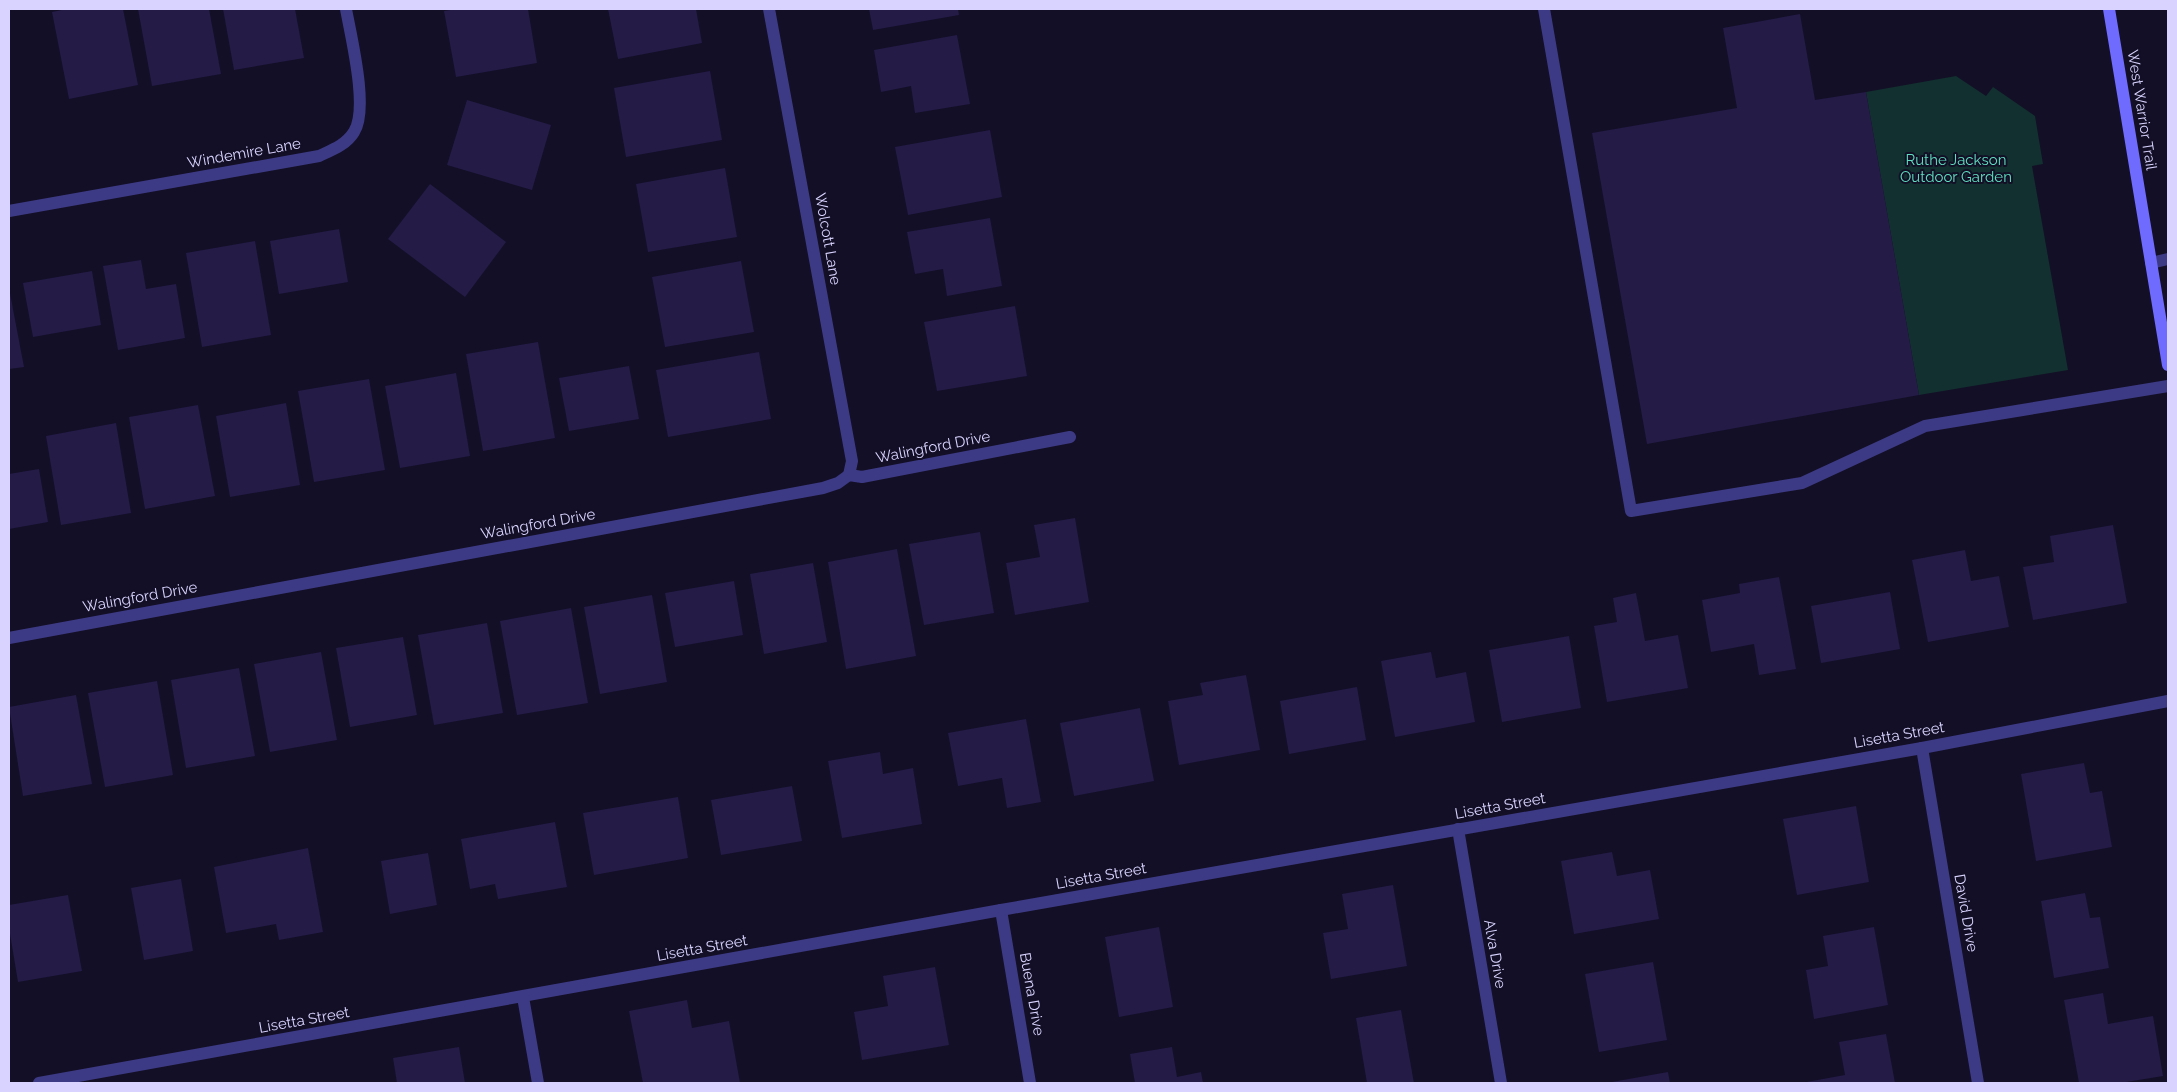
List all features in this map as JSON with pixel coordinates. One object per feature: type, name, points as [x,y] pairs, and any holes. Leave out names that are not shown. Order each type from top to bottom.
[{"type":"main road","name":"West Warrior Trail","points":[[2109,9],[2168,365]]},
{"type":"street","name":"Windemire Lane","points":[[9,211],[319,156],[340,146],[355,131],[359,113],[360,92],[346,9]]},
{"type":"street","name":"Wolcott Lane","points":[[769,9],[852,460],[849,475]]},
{"type":"street","points":[[1544,9],[1630,511],[1802,483],[1924,426],[2168,386]]},
{"type":"street","points":[[2151,263],[2168,259]]},
{"type":"street","name":"Walingford Drive","points":[[9,638],[823,488],[838,483],[849,475],[862,477],[1070,437]]},
{"type":"street","name":"Lisetta Street","points":[[46,1083],[1001,910],[1922,748],[2168,701]]},
{"type":"street","name":"David Drive","points":[[1922,748],[1978,1083]]},
{"type":"street","name":"Alva Drive","points":[[1458,830],[1501,1083]]},
{"type":"street","name":"Buena Drive","points":[[1001,910],[1030,1083]]},
{"type":"street","points":[[523,997],[538,1083]]},
{"type":"green space","name":"Ruthe Jackson Outdoor Garden","points":[[1956,76],[1986,96],[1993,87],[2035,116],[2043,164],[2032,166],[2068,370],[1919,395],[1866,92]]},
{"type":"building","points":[[67,9],[123,9],[138,85],[69,99],[52,12]]},
{"type":"building","points":[[138,9],[209,9],[221,74],[152,86]]},
{"type":"building","points":[[223,9],[295,9],[304,58],[234,70]]},
{"type":"building","points":[[457,9],[528,9],[537,63],[456,77],[444,11]]},
{"type":"building","points":[[608,9],[696,9],[702,43],[618,59]]},
{"type":"building","points":[[869,9],[958,9],[959,15],[873,30]]},
{"type":"building","points":[[1800,14],[1815,100],[1866,92],[1919,395],[1647,444],[1592,133],[1737,108],[1723,28]]},
{"type":"building","points":[[957,35],[970,104],[915,113],[911,86],[881,92],[874,50]]},
{"type":"building","points":[[710,71],[722,140],[626,157],[614,88]]},
{"type":"building","points":[[467,100],[551,125],[532,190],[447,165]]},
{"type":"building","points":[[990,130],[1002,197],[908,215],[895,147]]},
{"type":"building","points":[[725,168],[737,237],[648,252],[636,184]]},
{"type":"building","points":[[430,184],[506,242],[465,297],[388,239]]},
{"type":"building","points":[[990,218],[1002,286],[947,296],[943,269],[915,274],[907,232]]},
{"type":"building","points":[[339,229],[348,282],[279,294],[270,241]]},
{"type":"building","points":[[255,241],[271,335],[202,347],[186,253]]},
{"type":"building","points":[[141,260],[146,289],[176,284],[185,338],[118,350],[103,266]]},
{"type":"building","points":[[741,261],[754,332],[665,347],[652,277]]},
{"type":"building","points":[[92,271],[101,325],[33,337],[23,283]]},
{"type":"building","points":[[9,288],[24,367],[9,369]]},
{"type":"building","points":[[1015,306],[1027,376],[937,391],[924,322]]},
{"type":"building","points":[[538,342],[555,438],[483,451],[466,354]]},
{"type":"building","points":[[759,352],[771,419],[668,437],[656,370]]},
{"type":"building","points":[[629,366],[639,419],[569,431],[559,378]]},
{"type":"building","points":[[456,373],[470,456],[400,468],[385,386]]},
{"type":"building","points":[[369,379],[385,470],[314,482],[298,391]]},
{"type":"building","points":[[286,403],[300,485],[230,497],[216,416]]},
{"type":"building","points":[[198,405],[215,496],[145,509],[129,417]]},
{"type":"building","points":[[116,423],[131,513],[61,525],[46,436]]},
{"type":"building","points":[[39,469],[48,522],[9,529],[9,474]]},
{"type":"building","points":[[1075,518],[1089,602],[1015,615],[1006,563],[1040,557],[1034,525]]},
{"type":"building","points":[[2113,525],[2127,603],[2033,620],[2023,567],[2054,562],[2050,536]]},
{"type":"building","points":[[980,532],[994,613],[924,625],[909,544]]},
{"type":"building","points":[[897,549],[916,656],[846,669],[828,562]]},
{"type":"building","points":[[1965,550],[1971,581],[1999,576],[2009,627],[1928,642],[1912,560]]},
{"type":"building","points":[[813,563],[827,642],[764,654],[750,574]]},
{"type":"building","points":[[1779,577],[1796,669],[1759,675],[1754,644],[1711,652],[1702,600],[1740,593],[1739,584]]},
{"type":"building","points":[[734,581],[743,635],[675,647],[665,593]]},
{"type":"building","points":[[1890,592],[1900,649],[1821,663],[1811,606]]},
{"type":"building","points":[[1636,593],[1645,641],[1678,635],[1688,688],[1607,702],[1594,626],[1617,622],[1613,598]]},
{"type":"building","points":[[652,595],[667,682],[600,694],[584,607]]},
{"type":"building","points":[[571,608],[588,703],[517,715],[500,621]]},
{"type":"building","points":[[487,623],[503,713],[434,725],[418,635]]},
{"type":"building","points":[[1569,636],[1581,708],[1502,722],[1489,650]]},
{"type":"building","points":[[403,637],[417,715],[350,727],[336,648]]},
{"type":"building","points":[[321,652],[337,740],[270,752],[254,664]]},
{"type":"building","points":[[1431,652],[1436,678],[1466,672],[1475,722],[1395,737],[1381,661]]},
{"type":"building","points":[[239,668],[255,756],[186,768],[171,680]]},
{"type":"building","points":[[1246,675],[1260,750],[1179,765],[1168,701],[1203,695],[1200,683]]},
{"type":"building","points":[[157,681],[173,775],[105,787],[88,693]]},
{"type":"building","points":[[1357,687],[1366,740],[1289,754],[1280,701]]},
{"type":"building","points":[[76,695],[92,784],[23,796],[9,707]]},
{"type":"building","points":[[1140,708],[1154,781],[1074,796],[1060,723]]},
{"type":"building","points":[[1026,719],[1041,802],[1007,808],[1002,778],[958,786],[948,733]]},
{"type":"building","points":[[880,752],[883,774],[913,768],[922,824],[842,838],[828,761]]},
{"type":"building","points":[[2084,763],[2090,793],[2102,791],[2112,847],[2036,861],[2021,774]]},
{"type":"building","points":[[792,786],[802,841],[721,855],[711,800]]},
{"type":"building","points":[[678,797],[688,858],[594,875],[583,813]]},
{"type":"building","points":[[1856,806],[1869,882],[1797,895],[1783,819]]},
{"type":"building","points":[[555,822],[567,887],[498,899],[495,884],[470,889],[461,839]]},
{"type":"building","points":[[308,848],[323,932],[279,940],[276,924],[226,933],[214,867]]},
{"type":"building","points":[[1612,852],[1617,876],[1650,870],[1659,919],[1574,934],[1561,861]]},
{"type":"building","points":[[428,853],[437,905],[390,914],[381,861]]},
{"type":"building","points":[[181,879],[193,951],[144,960],[131,888]]},
{"type":"building","points":[[1393,885],[1407,966],[1331,979],[1323,933],[1348,929],[1342,894]]},
{"type":"building","points":[[2085,893],[2090,918],[2100,917],[2109,968],[2054,978],[2041,901]]},
{"type":"building","points":[[68,895],[82,971],[18,982],[9,928],[9,905]]},
{"type":"building","points":[[1159,927],[1173,1007],[1119,1017],[1105,937]]},
{"type":"building","points":[[1874,927],[1888,1005],[1814,1019],[1806,970],[1828,966],[1823,936]]},
{"type":"building","points":[[1653,962],[1667,1040],[1599,1052],[1585,974]]},
{"type":"building","points":[[935,967],[949,1045],[862,1060],[854,1012],[888,1006],[883,976]]},
{"type":"building","points":[[2103,993],[2108,1024],[2153,1016],[2163,1076],[2120,1083],[2079,1083],[2064,1000]]},
{"type":"building","points":[[687,1000],[692,1028],[729,1021],[740,1083],[643,1083],[629,1011]]},
{"type":"building","points":[[1401,1010],[1414,1083],[1367,1083],[1356,1018]]},
{"type":"building","points":[[1886,1034],[1895,1083],[1801,1083],[1845,1075],[1839,1042]]},
{"type":"building","points":[[459,1047],[465,1083],[397,1083],[393,1058]]},
{"type":"building","points":[[1172,1047],[1177,1077],[1201,1072],[1203,1083],[1135,1083],[1130,1054]]},
{"type":"building","points":[[1668,1072],[1670,1083],[1612,1083],[1612,1082]]}]
